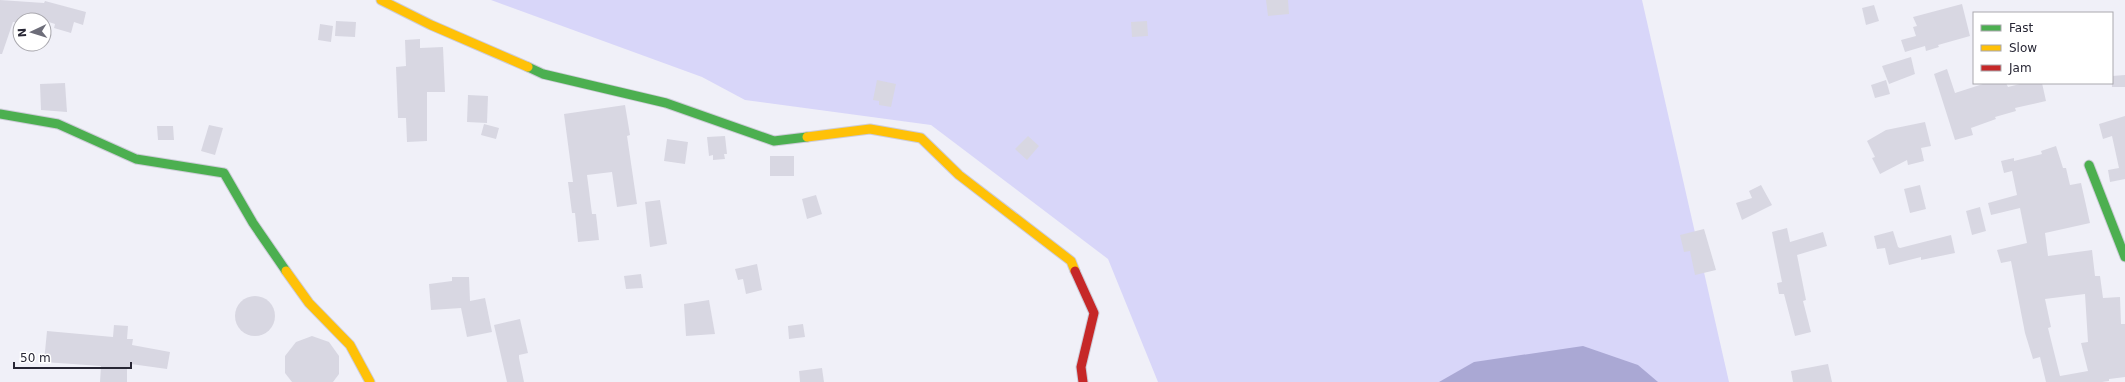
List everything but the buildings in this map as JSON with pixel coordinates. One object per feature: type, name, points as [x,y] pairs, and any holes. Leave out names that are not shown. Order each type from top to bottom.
[{"type":"street","points":[[381,0],[430,25],[543,74],[666,103],[774,141],[870,130],[921,138],[958,175],[1071,261],[1094,313],[1081,367],[1083,382]]},
{"type":"street","points":[[0,114],[58,124],[136,159],[224,173],[253,223],[309,303],[350,345],[370,382]]},
{"type":"street","points":[[2090,165],[2125,257]]},
{"type":"shaded area","points":[[491,0],[1642,0],[1729,382],[1158,382],[1108,259],[931,125],[745,100],[702,77]]},
{"type":"shaded area","points":[[1583,346],[1638,365],[1658,382],[1439,382],[1474,362]]},
{"type":"traffic: fast","points":[[528,67],[543,74],[666,103],[774,141],[807,137]]},
{"type":"traffic: fast","points":[[0,114],[58,124],[136,159],[224,173],[253,223],[286,271]]},
{"type":"traffic: fast","points":[[2089,165],[2125,257]]},
{"type":"traffic: slow","points":[[381,0],[431,25],[528,67]]},
{"type":"traffic: slow","points":[[807,137],[870,129],[921,138],[959,175],[1071,261],[1075,271]]},
{"type":"traffic: slow","points":[[286,271],[309,303],[350,345],[370,382]]},
{"type":"traffic: jam","points":[[1075,271],[1094,313],[1081,367],[1083,382]]}]
